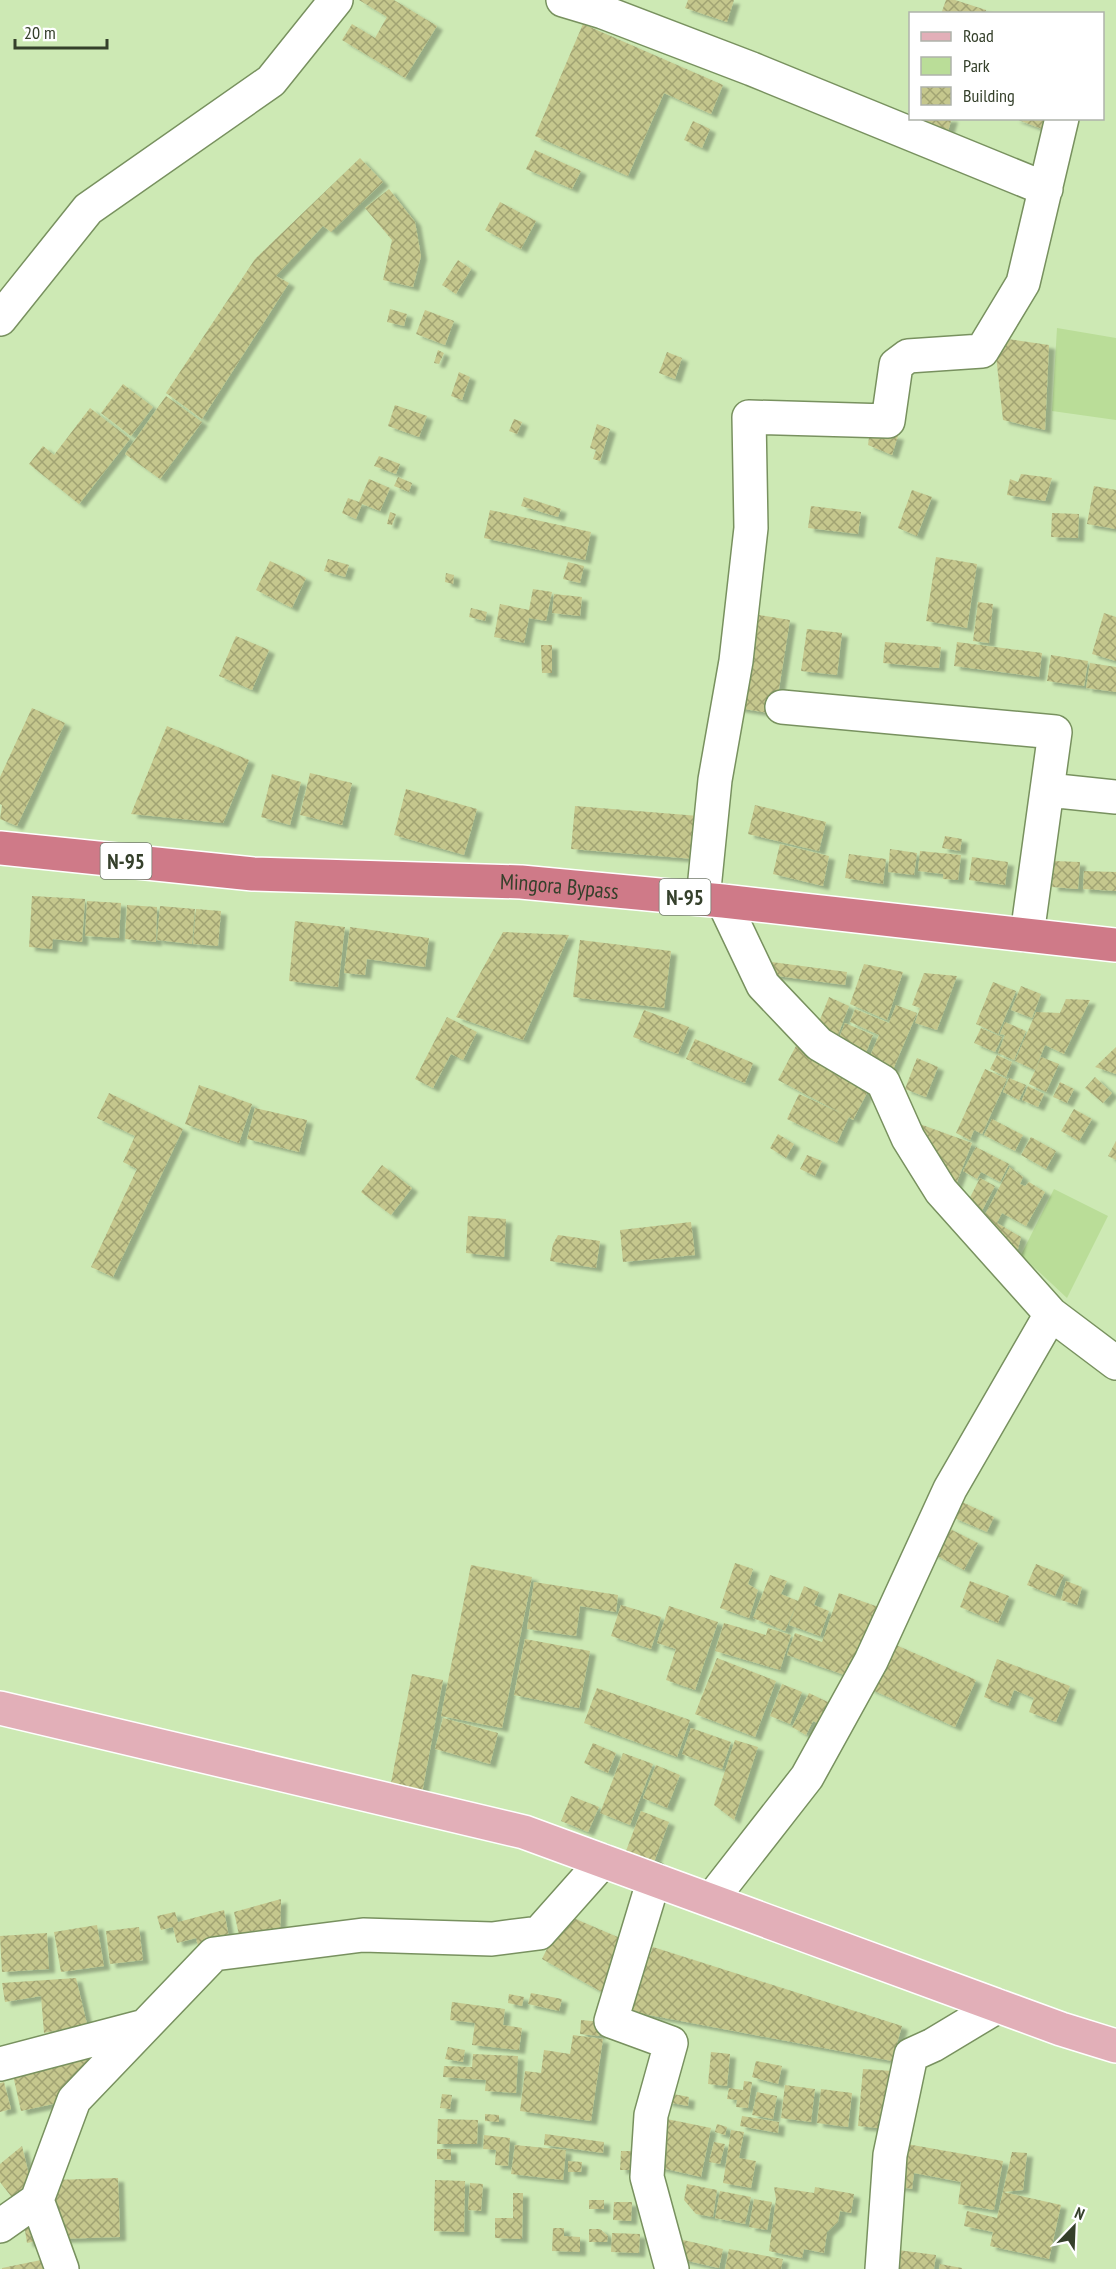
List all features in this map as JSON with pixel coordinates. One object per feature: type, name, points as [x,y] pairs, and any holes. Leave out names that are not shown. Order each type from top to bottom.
[{"type":"highway","name":"Mingora Bypass","points":[[0,848],[253,874],[521,882],[713,900],[1116,945]]},
{"type":"main road","points":[[0,1708],[524,1832],[998,2006],[1116,2046]]},
{"type":"street","points":[[0,319],[88,209],[271,81],[336,0]]},
{"type":"street","points":[[563,0],[603,12],[752,69],[1046,189]]},
{"type":"street","points":[[1062,120],[1023,283],[982,351],[908,356],[896,365],[888,421],[749,417],[751,528],[736,661],[715,780],[713,900],[763,985],[819,1044],[883,1082],[908,1137],[941,1191],[1052,1314],[1116,1363]]},
{"type":"street","points":[[782,707],[1055,732],[1027,935]]},
{"type":"street","points":[[1048,790],[1116,797]]},
{"type":"street","points":[[711,1900],[807,1777],[871,1661],[950,1489],[1052,1314]]},
{"type":"street","points":[[0,2226],[37,2200],[74,2100],[214,1954],[363,1935],[492,1939],[539,1933],[603,1861]]},
{"type":"street","points":[[654,1879],[611,2021],[671,2043],[651,2115],[647,2177],[672,2269]]},
{"type":"street","points":[[882,2269],[890,2155],[911,2055],[933,2045],[998,2006]]},
{"type":"street","points":[[0,2064],[146,2026]]},
{"type":"street","points":[[37,2200],[62,2269]]},
{"type":"green space","points":[[1057,328],[1116,338],[1116,420],[1052,411]]},
{"type":"green space","points":[[1054,1189],[1108,1216],[1067,1298],[1021,1255]]},
{"type":"building","points":[[359,0],[394,0],[437,26],[405,78],[342,40],[352,24],[375,38],[387,17]]},
{"type":"building","points":[[688,0],[734,0],[727,22],[685,8]]},
{"type":"building","points":[[946,0],[955,0],[986,10],[986,12],[942,12]]},
{"type":"building","points":[[583,24],[723,85],[711,114],[664,93],[628,176],[535,136]]},
{"type":"building","points":[[911,120],[951,120],[948,131]]},
{"type":"building","points":[[1018,120],[1045,120],[1042,129]]},
{"type":"building","points":[[693,121],[710,129],[702,148],[684,140]]},
{"type":"building","points":[[535,150],[581,171],[572,189],[526,169]]},
{"type":"building","points":[[360,158],[383,182],[331,232],[323,226],[276,276],[289,283],[202,419],[166,393],[255,259]]},
{"type":"building","points":[[389,189],[415,222],[421,256],[413,287],[383,280],[392,240],[365,208]]},
{"type":"building","points":[[500,202],[536,221],[521,249],[485,230]]},
{"type":"building","points":[[458,260],[471,269],[456,294],[442,285]]},
{"type":"building","points":[[390,309],[407,314],[404,326],[387,322]]},
{"type":"building","points":[[425,310],[454,321],[445,345],[416,334]]},
{"type":"building","points":[[994,337],[1049,345],[1045,430],[1003,420]]},
{"type":"building","points":[[438,350],[444,353],[439,364],[434,363]]},
{"type":"building","points":[[667,352],[682,358],[675,379],[659,373]]},
{"type":"building","points":[[459,372],[470,377],[462,400],[451,396]]},
{"type":"building","points":[[123,384],[153,407],[131,436],[101,413]]},
{"type":"building","points":[[166,396],[202,422],[160,479],[125,454]]},
{"type":"building","points":[[395,405],[427,416],[419,437],[388,426]]},
{"type":"building","points":[[90,408],[130,439],[79,504],[29,464],[43,446],[54,455]]},
{"type":"building","points":[[514,419],[522,422],[517,434],[509,431]]},
{"type":"building","points":[[597,424],[610,429],[600,461],[593,459],[596,450],[590,448]]},
{"type":"building","points":[[870,430],[898,436],[892,455],[868,445]]},
{"type":"building","points":[[379,456],[400,464],[396,474],[374,466]]},
{"type":"building","points":[[1021,474],[1052,478],[1045,501],[1007,495],[1010,479],[1018,482]]},
{"type":"building","points":[[398,477],[412,483],[409,492],[394,486]]},
{"type":"building","points":[[369,479],[390,488],[380,511],[362,504],[356,519],[342,513],[348,498],[359,502]]},
{"type":"building","points":[[1094,486],[1116,490],[1116,529],[1087,524]]},
{"type":"building","points":[[912,490],[932,497],[917,536],[898,528]]},
{"type":"building","points":[[524,497],[561,509],[558,517],[521,506]]},
{"type":"building","points":[[811,506],[861,512],[858,534],[808,528]]},
{"type":"building","points":[[490,510],[591,532],[585,560],[484,538]]},
{"type":"building","points":[[390,512],[396,514],[392,525],[387,524]]},
{"type":"building","points":[[1052,513],[1079,514],[1078,538],[1051,537]]},
{"type":"building","points":[[936,557],[977,564],[967,628],[926,621]]},
{"type":"building","points":[[328,559],[349,565],[345,577],[324,571]]},
{"type":"building","points":[[270,561],[306,578],[292,608],[256,590]]},
{"type":"building","points":[[568,562],[584,566],[580,583],[563,579]]},
{"type":"building","points":[[446,573],[454,575],[453,584],[445,582]]},
{"type":"building","points":[[533,589],[552,592],[546,621],[529,618],[524,643],[494,637],[500,604],[529,610]]},
{"type":"building","points":[[554,594],[582,597],[580,616],[552,613]]},
{"type":"building","points":[[978,602],[993,604],[989,643],[973,641]]},
{"type":"building","points":[[471,608],[487,612],[485,621],[469,617]]},
{"type":"building","points":[[1104,613],[1116,617],[1116,661],[1092,654]]},
{"type":"building","points":[[753,614],[790,620],[775,714],[738,708]]},
{"type":"building","points":[[807,629],[842,633],[837,675],[801,671]]},
{"type":"building","points":[[236,636],[269,650],[252,690],[219,676]]},
{"type":"building","points":[[885,642],[941,647],[939,668],[883,663]]},
{"type":"building","points":[[957,642],[1042,653],[1039,677],[954,666]]},
{"type":"building","points":[[541,645],[552,645],[552,673],[542,673]]},
{"type":"building","points":[[1051,655],[1088,661],[1084,686],[1047,681]]},
{"type":"building","points":[[1090,663],[1116,667],[1116,692],[1086,688]]},
{"type":"building","points":[[32,708],[65,723],[17,826],[0,819],[2,805],[0,804],[0,777]]},
{"type":"building","points":[[167,726],[249,760],[223,823],[131,814]]},
{"type":"building","points":[[310,773],[352,783],[342,825],[300,815]]},
{"type":"building","points":[[272,774],[301,782],[290,825],[261,817]]},
{"type":"building","points":[[406,789],[477,809],[464,855],[394,835]]},
{"type":"building","points":[[755,805],[826,822],[819,851],[748,834]]},
{"type":"building","points":[[575,806],[699,816],[695,859],[571,849]]},
{"type":"building","points":[[945,836],[962,839],[960,851],[942,848]]},
{"type":"building","points":[[780,844],[829,856],[823,886],[773,874]]},
{"type":"building","points":[[890,849],[917,853],[914,875],[888,872]]},
{"type":"building","points":[[920,851],[961,855],[958,880],[943,879],[943,874],[918,871]]},
{"type":"building","points":[[849,854],[886,859],[883,884],[845,878]]},
{"type":"building","points":[[972,857],[1008,862],[1005,885],[969,880]]},
{"type":"building","points":[[1054,861],[1080,862],[1078,889],[1052,887]]},
{"type":"building","points":[[1084,871],[1116,872],[1116,891],[1083,889]]},
{"type":"building","points":[[32,896],[85,899],[82,942],[53,939],[52,949],[29,947]]},
{"type":"building","points":[[87,901],[121,903],[119,938],[85,936]]},
{"type":"building","points":[[127,905],[157,907],[156,942],[125,939]]},
{"type":"building","points":[[160,906],[195,909],[192,944],[157,940]]},
{"type":"building","points":[[196,909],[221,911],[218,946],[193,944]]},
{"type":"building","points":[[295,921],[345,927],[338,987],[289,981]]},
{"type":"building","points":[[350,927],[429,938],[425,967],[367,959],[365,975],[344,973]]},
{"type":"building","points":[[503,932],[569,935],[523,1040],[456,1017]]},
{"type":"building","points":[[580,940],[671,951],[664,1008],[573,997]]},
{"type":"building","points":[[764,961],[847,972],[845,985],[770,975]]},
{"type":"building","points":[[864,964],[903,972],[887,1020],[850,1004]]},
{"type":"building","points":[[924,973],[957,976],[937,1030],[915,1023],[920,1008],[912,1005]]},
{"type":"building","points":[[993,982],[1016,991],[998,1034],[976,1024]]},
{"type":"building","points":[[1021,986],[1041,994],[1032,1018],[1011,1010]]},
{"type":"building","points":[[829,997],[849,1006],[836,1040],[815,1032]]},
{"type":"building","points":[[1066,999],[1090,1000],[1064,1054],[1045,1045],[1035,1070],[1015,1061],[1036,1012],[1060,1013]]},
{"type":"building","points":[[896,1005],[917,1013],[892,1072],[868,1061],[879,1035],[850,1022],[855,1009],[889,1023]]},
{"type":"building","points":[[644,1010],[689,1027],[678,1054],[633,1037]]},
{"type":"building","points":[[447,1017],[477,1032],[463,1060],[451,1054],[433,1088],[415,1079]]},
{"type":"building","points":[[1005,1022],[1026,1031],[1014,1060],[998,1053],[1005,1035],[1000,1034]]},
{"type":"building","points":[[845,1023],[873,1035],[865,1055],[837,1043]]},
{"type":"building","points":[[981,1028],[1002,1037],[995,1052],[974,1043]]},
{"type":"building","points":[[695,1039],[753,1063],[745,1083],[686,1059]]},
{"type":"building","points":[[797,1044],[872,1083],[853,1120],[849,1117],[837,1143],[787,1119],[799,1094],[843,1114],[778,1080]]},
{"type":"building","points":[[1116,1047],[1116,1074],[1095,1067]]},
{"type":"building","points":[[997,1055],[1012,1062],[1006,1077],[990,1069]]},
{"type":"building","points":[[1041,1057],[1059,1064],[1046,1092],[1029,1084]]},
{"type":"building","points":[[917,1058],[938,1067],[926,1097],[905,1089]]},
{"type":"building","points":[[985,1069],[1007,1079],[982,1134],[974,1130],[970,1140],[956,1133]]},
{"type":"building","points":[[1095,1077],[1112,1093],[1103,1103],[1085,1088]]},
{"type":"building","points":[[1009,1078],[1026,1085],[1019,1100],[1003,1092]]},
{"type":"building","points":[[1060,1082],[1074,1089],[1067,1103],[1053,1097]]},
{"type":"building","points":[[199,1085],[252,1104],[239,1143],[185,1124]]},
{"type":"building","points":[[1028,1086],[1044,1094],[1038,1107],[1022,1100]]},
{"type":"building","points":[[109,1093],[183,1129],[113,1277],[91,1267],[137,1169],[123,1162],[135,1136],[97,1118]]},
{"type":"building","points":[[255,1108],[307,1120],[299,1152],[247,1139]]},
{"type":"building","points":[[1074,1109],[1092,1119],[1079,1141],[1061,1131]]},
{"type":"building","points":[[992,1119],[1023,1135],[1015,1151],[984,1135]]},
{"type":"building","points":[[914,1122],[972,1143],[955,1187]]},
{"type":"building","points":[[778,1134],[794,1144],[786,1158],[770,1148]]},
{"type":"building","points":[[1031,1137],[1056,1151],[1046,1169],[1021,1155]]},
{"type":"building","points":[[1116,1141],[1116,1160],[1108,1156]]},
{"type":"building","points":[[976,1147],[1009,1164],[1000,1182],[981,1172],[977,1179],[963,1171]]},
{"type":"building","points":[[807,1155],[822,1161],[815,1176],[800,1169]]},
{"type":"building","points":[[382,1165],[412,1188],[391,1215],[361,1192]]},
{"type":"building","points":[[1010,1167],[1023,1177],[1020,1184],[1025,1186],[1029,1182],[1045,1192],[1026,1226],[1002,1213],[997,1223],[1021,1237],[1016,1257],[980,1224]]},
{"type":"building","points":[[980,1178],[995,1186],[977,1220],[964,1209]]},
{"type":"building","points":[[468,1216],[506,1219],[504,1257],[466,1253]]},
{"type":"building","points":[[691,1222],[695,1255],[623,1262],[620,1230]]},
{"type":"building","points":[[558,1235],[600,1241],[596,1268],[550,1261],[553,1244]]},
{"type":"building","points":[[960,1501],[994,1517],[987,1532],[952,1517]]},
{"type":"building","points":[[942,1525],[978,1543],[964,1570],[928,1551]]},
{"type":"building","points":[[735,1563],[753,1569],[748,1584],[758,1590],[749,1618],[720,1608]]},
{"type":"building","points":[[1036,1564],[1064,1575],[1055,1596],[1027,1585]]},
{"type":"building","points":[[471,1565],[532,1577],[502,1728],[441,1716]]},
{"type":"building","points":[[770,1575],[787,1581],[781,1594],[798,1601],[804,1586],[819,1592],[814,1605],[829,1611],[820,1636],[789,1625],[797,1603],[785,1631],[753,1618]]},
{"type":"building","points":[[970,1581],[1009,1596],[998,1623],[960,1607]]},
{"type":"building","points":[[1066,1581],[1082,1587],[1077,1605],[1061,1600]]},
{"type":"building","points":[[534,1582],[618,1595],[616,1612],[580,1606],[576,1636],[527,1629]]},
{"type":"building","points":[[839,1593],[884,1609],[859,1680],[787,1655],[795,1633],[822,1642]]},
{"type":"building","points":[[621,1605],[661,1617],[651,1649],[611,1636]]},
{"type":"building","points":[[669,1606],[718,1622],[695,1690],[666,1680],[676,1649],[657,1643]]},
{"type":"building","points":[[724,1623],[766,1635],[768,1628],[791,1635],[780,1670],[715,1651]]},
{"type":"building","points":[[525,1639],[590,1651],[579,1708],[514,1695]]},
{"type":"building","points":[[889,1642],[976,1680],[955,1727],[868,1688]]},
{"type":"building","points":[[717,1658],[776,1681],[755,1737],[695,1714]]},
{"type":"building","points":[[997,1659],[1070,1686],[1056,1722],[1029,1712],[1034,1698],[1014,1690],[1008,1706],[984,1697]]},
{"type":"building","points":[[412,1674],[443,1680],[422,1793],[390,1788]]},
{"type":"building","points":[[782,1684],[802,1692],[790,1724],[770,1716]]},
{"type":"building","points":[[597,1688],[690,1720],[677,1757],[584,1723]]},
{"type":"building","points":[[809,1693],[832,1704],[822,1725],[813,1721],[806,1735],[792,1727]]},
{"type":"building","points":[[443,1718],[498,1733],[490,1764],[435,1749]]},
{"type":"building","points":[[691,1728],[731,1742],[722,1769],[682,1754]]},
{"type":"building","points":[[735,1740],[758,1747],[734,1820],[714,1805]]},
{"type":"building","points":[[593,1743],[616,1753],[608,1773],[584,1763]]},
{"type":"building","points":[[623,1753],[653,1764],[630,1825],[600,1813]]},
{"type":"building","points":[[656,1765],[680,1775],[667,1808],[643,1798]]},
{"type":"building","points":[[571,1796],[599,1807],[588,1832],[561,1821]]},
{"type":"building","points":[[641,1811],[669,1822],[651,1870],[623,1859]]},
{"type":"building","points":[[281,1899],[280,1938],[241,1944],[234,1912]]},
{"type":"building","points":[[224,1910],[229,1938],[198,1946],[196,1938],[177,1943],[173,1927],[161,1930],[157,1916],[175,1912],[178,1922]]},
{"type":"building","points":[[564,1914],[627,1941],[609,1996],[542,1959]]},
{"type":"building","points":[[97,1925],[104,1966],[61,1972],[54,1932]]},
{"type":"building","points":[[139,1927],[143,1960],[110,1964],[106,1931]]},
{"type":"building","points":[[47,1933],[49,1969],[2,1972],[0,1936]]},
{"type":"building","points":[[653,1947],[902,2026],[892,2061],[628,2011]]},
{"type":"building","points":[[76,1978],[87,2024],[44,2033],[41,1996],[5,2002],[2,1983]]},
{"type":"building","points":[[531,1993],[562,1999],[559,2011],[528,2004]]},
{"type":"building","points":[[509,1994],[524,1997],[522,2006],[508,2003]]},
{"type":"building","points":[[452,2002],[505,2009],[503,2025],[522,2028],[519,2050],[472,2045],[475,2023],[450,2020]]},
{"type":"building","points":[[581,2020],[601,2022],[599,2036],[580,2034]]},
{"type":"building","points":[[573,2035],[603,2039],[591,2121],[520,2111],[525,2071],[541,2073],[544,2050],[570,2054]]},
{"type":"building","points":[[448,2047],[465,2050],[463,2062],[445,2059]]},
{"type":"building","points":[[711,2052],[730,2054],[727,2086],[708,2084]]},
{"type":"building","points":[[473,2054],[518,2056],[516,2093],[485,2091],[486,2080],[443,2077],[444,2066],[472,2067]]},
{"type":"building","points":[[91,2059],[62,2102],[21,2111],[13,2075]]},
{"type":"building","points":[[756,2061],[782,2066],[778,2084],[752,2077]]},
{"type":"building","points":[[863,2069],[893,2071],[887,2129],[858,2126]]},
{"type":"building","points":[[744,2081],[752,2082],[748,2108],[736,2107],[737,2100],[727,2099],[729,2088],[743,2090]]},
{"type":"building","points":[[4,2082],[11,2109],[0,2112],[0,2083]]},
{"type":"building","points":[[785,2085],[815,2089],[811,2122],[781,2118]]},
{"type":"building","points":[[821,2089],[852,2093],[848,2127],[817,2123]]},
{"type":"building","points":[[757,2092],[777,2096],[773,2119],[752,2115]]},
{"type":"building","points":[[668,2093],[689,2097],[688,2106],[666,2102]]},
{"type":"building","points":[[442,2094],[452,2095],[450,2109],[440,2108]]},
{"type":"building","points":[[485,2114],[499,2115],[499,2122],[485,2121]]},
{"type":"building","points":[[742,2116],[779,2122],[778,2133],[740,2126]]},
{"type":"building","points":[[438,2119],[478,2120],[477,2144],[437,2144]]},
{"type":"building","points":[[667,2119],[711,2128],[701,2177],[657,2167]]},
{"type":"building","points":[[717,2124],[727,2127],[725,2135],[715,2132]]},
{"type":"building","points":[[731,2130],[744,2132],[739,2158],[756,2161],[751,2188],[723,2183]]},
{"type":"building","points":[[545,2134],[604,2142],[603,2153],[544,2145]]},
{"type":"building","points":[[484,2135],[510,2138],[508,2166],[495,2165],[496,2150],[483,2149]]},
{"type":"building","points":[[714,2142],[725,2144],[720,2164],[709,2162]]},
{"type":"building","points":[[901,2143],[1003,2161],[994,2210],[958,2204],[961,2182],[914,2173],[912,2189],[894,2186]]},
{"type":"building","points":[[515,2145],[566,2150],[563,2180],[511,2174]]},
{"type":"building","points":[[22,2146],[32,2187],[14,2200],[0,2182],[0,2164]]},
{"type":"building","points":[[437,2149],[451,2149],[451,2160],[437,2159]]},
{"type":"building","points":[[621,2151],[635,2151],[634,2170],[620,2170]]},
{"type":"building","points":[[1012,2152],[1027,2153],[1023,2190],[1003,2192]]},
{"type":"building","points":[[568,2161],[582,2162],[581,2172],[568,2172]]},
{"type":"building","points":[[118,2178],[120,2237],[55,2239],[53,2180]]},
{"type":"building","points":[[435,2180],[465,2181],[464,2232],[434,2231]]},
{"type":"building","points":[[470,2183],[483,2184],[481,2211],[468,2210]]},
{"type":"building","points":[[687,2184],[717,2190],[713,2217],[696,2214],[684,2200]]},
{"type":"building","points":[[774,2187],[814,2193],[815,2187],[854,2194],[851,2213],[840,2211],[838,2222],[827,2232],[824,2253],[804,2249],[802,2258],[769,2251],[776,2199]]},
{"type":"building","points":[[720,2191],[751,2197],[745,2224],[715,2218]]},
{"type":"building","points":[[1003,2192],[1061,2205],[1049,2259],[990,2246],[993,2232],[964,2226],[967,2211],[997,2218]]},
{"type":"building","points":[[513,2193],[523,2193],[522,2239],[495,2238],[495,2218],[513,2218]]},
{"type":"building","points":[[754,2199],[772,2202],[767,2230],[749,2227]]},
{"type":"building","points":[[589,2200],[604,2200],[604,2209],[589,2209]]},
{"type":"building","points":[[614,2202],[632,2202],[631,2221],[613,2220]]},
{"type":"building","points":[[42,2220],[46,2239],[27,2243],[24,2224]]},
{"type":"building","points":[[553,2228],[564,2228],[564,2236],[580,2237],[580,2252],[552,2251]]},
{"type":"building","points":[[589,2229],[600,2229],[608,2236],[607,2242],[589,2242]]},
{"type":"building","points":[[612,2233],[640,2234],[639,2253],[611,2252]]},
{"type":"building","points":[[683,2240],[723,2249],[719,2268],[679,2259]]},
{"type":"building","points":[[729,2249],[783,2259],[781,2269],[725,2269]]},
{"type":"building","points":[[898,2250],[936,2255],[934,2269],[895,2269]]},
{"type":"building","points":[[46,2259],[47,2269],[2,2269],[2,2268]]},
{"type":"building","points":[[940,2264],[962,2268],[962,2269],[939,2269]]}]
